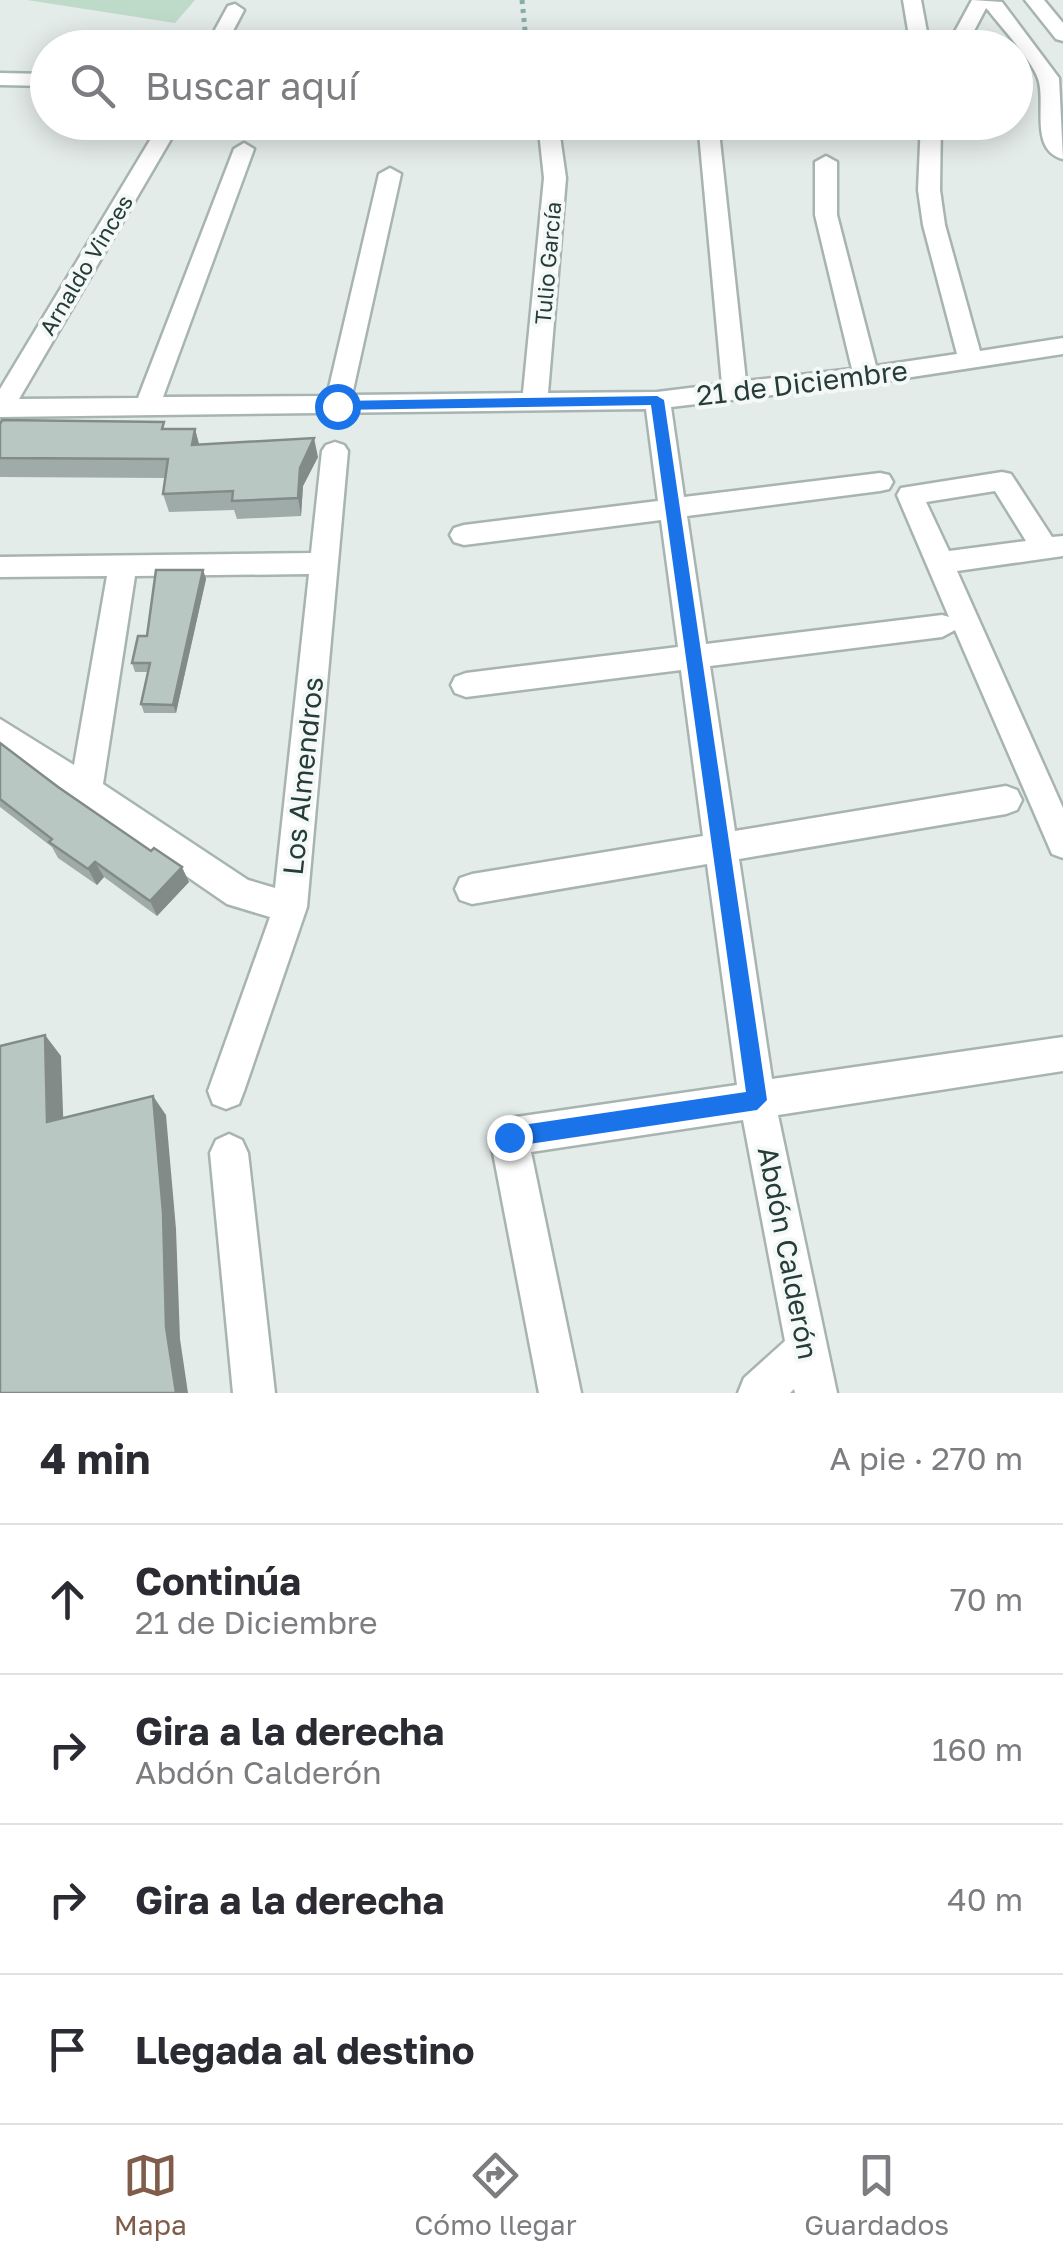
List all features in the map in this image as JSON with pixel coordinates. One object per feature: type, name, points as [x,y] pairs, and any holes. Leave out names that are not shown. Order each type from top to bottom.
[{"type":"street","points":[[912,0],[918,30]]},
{"type":"street","points":[[966,30],[983,0],[995,6],[1013,30]]},
{"type":"street","points":[[1034,0],[1063,35]]},
{"type":"street","points":[[223,30],[234,10]]},
{"type":"street","points":[[1033,57],[1049,78],[1053,142],[1063,154]]},
{"type":"street","points":[[0,78],[30,79]]},
{"type":"street","name":"Arnaldo Vinces","points":[[0,408],[161,140]]},
{"type":"street","name":"Tulio García","points":[[536,404],[555,178],[550,140]]},
{"type":"street","points":[[710,140],[735,394]]},
{"type":"street","points":[[930,140],[929,190],[934,225],[971,361]]},
{"type":"street","points":[[147,407],[244,148]]},
{"type":"street","points":[[826,162],[826,215],[866,376]]},
{"type":"street","points":[[337,406],[390,174]]},
{"type":"street","name":"21 de Diciembre","points":[[0,408],[657,400],[735,394],[1063,346]]},
{"type":"street","name":"Abdón Calderón","points":[[657,400],[757,1100],[816,1393]]},
{"type":"street","name":"Los Almendros","points":[[226,1091],[290,907],[335,451]]},
{"type":"street","points":[[1054,548],[1002,481],[910,495],[1063,844]]},
{"type":"street","points":[[464,535],[880,482]]},
{"type":"street","points":[[940,563],[1054,548]]},
{"type":"street","points":[[0,567],[324,563]]},
{"type":"street","points":[[86,790],[123,565]]},
{"type":"street","points":[[466,685],[942,626]]},
{"type":"street","points":[[0,732],[239,892],[290,907]]},
{"type":"street","points":[[472,889],[1006,800]]},
{"type":"street","points":[[560,1393],[509,1137],[1063,1054]]},
{"type":"street","points":[[229,1153],[254,1393]]},
{"type":"street","points":[[758,1393],[806,1349]]},
{"type":"path","points":[[522,0],[525,30]]},
{"type":"green space","points":[[27,0],[195,0],[175,23]]},
{"type":"building","points":[[2,420],[164,422],[162,429],[195,429],[192,445],[314,438],[300,468],[298,498],[232,501],[233,491],[163,494],[168,459],[0,458]]},
{"type":"building","points":[[156,570],[203,570],[173,705],[141,704],[150,663],[132,663],[138,636],[147,636]]},
{"type":"building","points":[[0,743],[151,851],[154,848],[182,867],[150,901],[95,862],[88,869],[49,842],[52,839],[0,799]]},
{"type":"building","points":[[45,1035],[47,1122],[153,1096],[163,1213],[166,1327],[176,1393],[0,1393],[0,1046]]},
{"type":"route","points":[[337,406],[657,400],[757,1100],[509,1137]]}]
